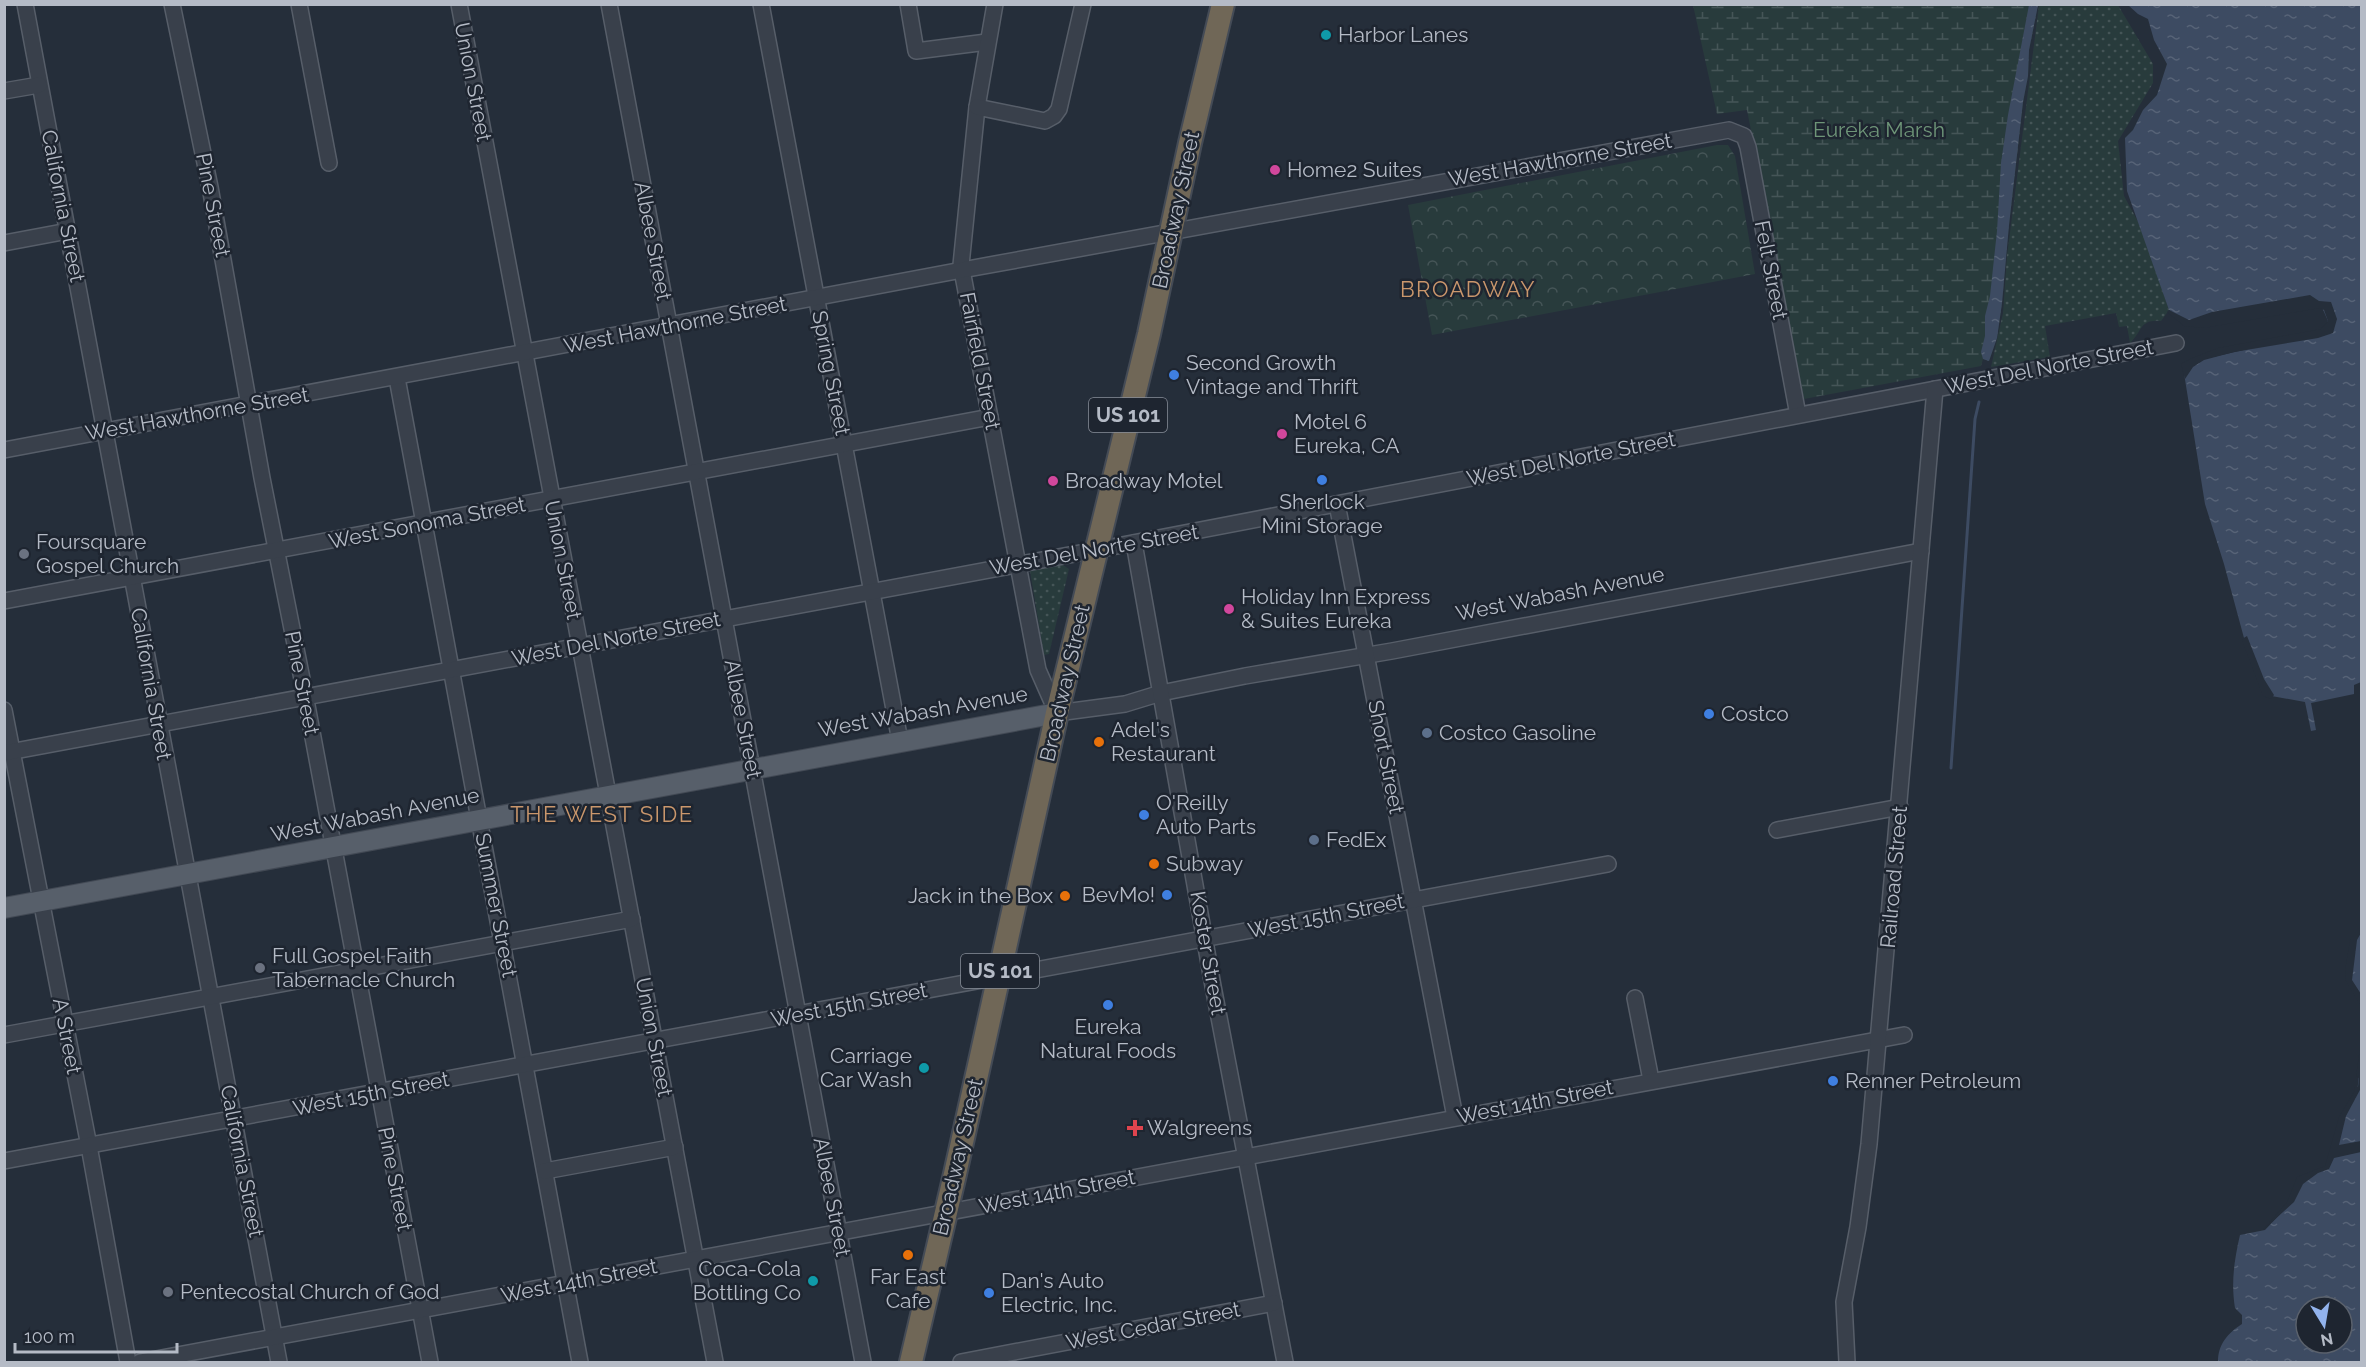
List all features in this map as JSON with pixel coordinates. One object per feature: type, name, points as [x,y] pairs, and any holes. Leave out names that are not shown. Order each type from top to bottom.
[{"type":"highway","name":"Broadway Street","points":[[911,1362],[1057,713],[1149,334],[1223,4]]},
{"type":"main road","name":"West Wabash Avenue","points":[[4,908],[753,767],[1057,713]]},
{"type":"street","name":"California Street","points":[[24,4],[279,1362]]},
{"type":"street","name":"Pine Street","points":[[172,4],[210,187],[276,551],[306,697],[430,1362]]},
{"type":"street","points":[[299,4],[329,163]]},
{"type":"street","name":"Union Street","points":[[459,4],[715,1362]]},
{"type":"street","name":"Albee Street","points":[[609,4],[863,1362]]},
{"type":"street","name":"Spring Street","points":[[761,4],[900,741]]},
{"type":"street","points":[[908,4],[916,51],[987,42]]},
{"type":"street","name":"Fairfield Street","points":[[995,4],[977,106],[962,270],[1038,670],[1057,713]]},
{"type":"street","points":[[977,106],[1045,121],[1054,116],[1059,109],[1083,4]]},
{"type":"street","points":[[4,91],[39,85]]},
{"type":"street","name":"West Hawthorne Street","points":[[4,450],[397,378],[962,270],[1698,135],[1735,131]]},
{"type":"street","name":"Felt Street","points":[[1735,131],[1744,136],[1748,147],[1798,415]]},
{"type":"street","points":[[4,243],[68,231]]},
{"type":"street","name":"West Del Norte Street","points":[[8,753],[1134,543],[2176,343]]},
{"type":"street","name":"Summer Street","points":[[397,378],[580,1362]]},
{"type":"street","name":"Railroad Street","points":[[1847,1362],[1844,1302],[1864,1184],[1879,1038],[1935,389]]},
{"type":"street","name":"West Sonoma Street","points":[[4,602],[990,417]]},
{"type":"street","name":"Short Street","points":[[1337,504],[1455,1116]]},
{"type":"street","name":"Koster Street","points":[[1134,543],[1245,1157],[1286,1362]]},
{"type":"street","name":"West Wabash Avenue","points":[[1057,713],[1125,704],[1161,693],[1921,551]]},
{"type":"street","name":"A Street","points":[[4,710],[8,753],[41,901],[128,1362]]},
{"type":"street","points":[[1777,830],[1900,807]]},
{"type":"street","name":"West 15th Street","points":[[4,1161],[1608,864]]},
{"type":"street","points":[[4,1035],[632,919]]},
{"type":"street","points":[[1635,998],[1651,1080]]},
{"type":"street","name":"West 14th Street","points":[[140,1362],[839,1234],[1455,1116],[1904,1035]]},
{"type":"street","points":[[545,1171],[675,1147]]},
{"type":"street","name":"West Cedar Street","points":[[961,1362],[1274,1303]]},
{"type":"green space","name":"Eureka Marsh","points":[[1693,5],[2038,5],[2029,50],[2002,303],[1997,338],[1989,361],[1983,359],[1981,366],[1804,399],[1747,110],[1717,114]]},
{"type":"green space","points":[[2039,5],[2118,5],[2153,64],[2153,83],[2118,141],[2124,196],[2142,229],[2169,310],[2161,321],[2145,324],[2130,343],[2127,326],[2119,327],[2116,313],[2045,326],[2050,357],[1991,367],[2003,313],[2007,256]]},
{"type":"green space","points":[[1717,145],[1728,145],[1735,156],[1755,274],[1432,335],[1408,205]]},
{"type":"green space","points":[[1063,565],[1069,569],[1049,654],[1044,655],[1030,571]]},
{"type":"water","points":[[2029,5],[2038,5],[2029,50],[2002,303],[1997,338],[1989,361],[1983,359],[1981,352],[1985,336],[1985,316],[1990,296],[1997,231],[2001,163]]},
{"type":"water","points":[[2128,5],[2361,5],[2361,682],[2354,685],[2354,694],[2311,703],[2316,730],[2311,731],[2305,702],[2266,695],[2244,638],[2205,504],[2183,367],[2191,362],[2323,332],[2328,321],[2321,305],[2186,323],[2169,310],[2127,191],[2125,138],[2133,130],[2143,110],[2157,95],[2167,64],[2154,40],[2148,19]]},
{"type":"water","points":[[2361,928],[2361,1005],[2348,977],[2353,941]]},
{"type":"water","points":[[2361,1057],[2361,1362],[2218,1362],[2218,1356],[2225,1340],[2242,1324],[2242,1315],[2235,1308],[2233,1290],[2240,1235],[2265,1230],[2290,1204],[2300,1180],[2328,1168],[2342,1118],[2357,1093]]},
{"type":"pier","points":[[2310,295],[2319,301],[2331,302],[2337,319],[2333,333],[2318,338],[2234,352],[2204,360],[2193,367],[2185,379],[2181,364],[2190,359],[2218,348],[2321,329],[2328,321],[2324,310],[2320,308],[2204,328],[2184,326],[2167,312],[2169,310],[2189,320],[2212,312]]},
{"type":"pier","points":[[2247,636],[2264,679],[2274,695],[2271,699],[2263,696],[2242,639]]},
{"type":"pier","points":[[2361,925],[2352,980],[2361,994],[2362,1008],[2346,981],[2345,971],[2350,940]]},
{"type":"pier","points":[[2362,1054],[2361,1088],[2346,1116],[2339,1145],[2361,1141],[2361,1152],[2334,1158],[2329,1169],[2318,1173],[2303,1184],[2294,1202],[2263,1230],[2287,1202],[2297,1177],[2325,1166],[2339,1117],[2355,1087],[2358,1087],[2359,1078],[2356,1076],[2359,1055]]},
{"type":"waterway","points":[[1951,768],[1975,419],[1979,402]]},
{"type":"place","name":"Harbor Lanes","points":[[1326,35]]},
{"type":"place","name":"Home2 Suites","points":[[1275,170]]},
{"type":"place","name":"Second Growth Vintage and Thrift","points":[[1174,375]]},
{"type":"place","name":"Motel 6 Eureka, CA","points":[[1282,434]]},
{"type":"place","name":"Sherlock Mini Storage","points":[[1322,480]]},
{"type":"place","name":"Broadway Motel","points":[[1053,481]]},
{"type":"place","name":"Foursquare Gospel Church","points":[[24,554]]},
{"type":"place","name":"Holiday Inn Express & Suites Eureka","points":[[1229,609]]},
{"type":"place","name":"Costco","points":[[1709,714]]},
{"type":"place","name":"Costco Gasoline","points":[[1427,733]]},
{"type":"place","name":"Adel's Restaurant","points":[[1099,742]]},
{"type":"place","name":"O'Reilly Auto Parts","points":[[1144,815]]},
{"type":"place","name":"FedEx","points":[[1314,840]]},
{"type":"place","name":"Subway","points":[[1154,864]]},
{"type":"place","name":"BevMo!","points":[[1167,895]]},
{"type":"place","name":"Jack in the Box","points":[[1065,896]]},
{"type":"place","name":"Full Gospel Faith Tabernacle Church","points":[[260,968]]},
{"type":"place","name":"Eureka Natural Foods","points":[[1108,1005]]},
{"type":"place","name":"Carriage Car Wash","points":[[924,1068]]},
{"type":"place","name":"Renner Petroleum","points":[[1833,1081]]},
{"type":"place","name":"Walgreens","points":[[1135,1128]]},
{"type":"place","name":"Far East Cafe","points":[[908,1255]]},
{"type":"place","name":"Coca-Cola Bottling Co","points":[[813,1281]]},
{"type":"place","name":"Pentecostal Church of God","points":[[168,1292]]},
{"type":"place","name":"Dan's Auto Electric, Inc.","points":[[989,1293]]},
{"type":"district","name":"BROADWAY","points":[[1468,289]]},
{"type":"district","name":"THE WEST SIDE","points":[[602,814]]}]
